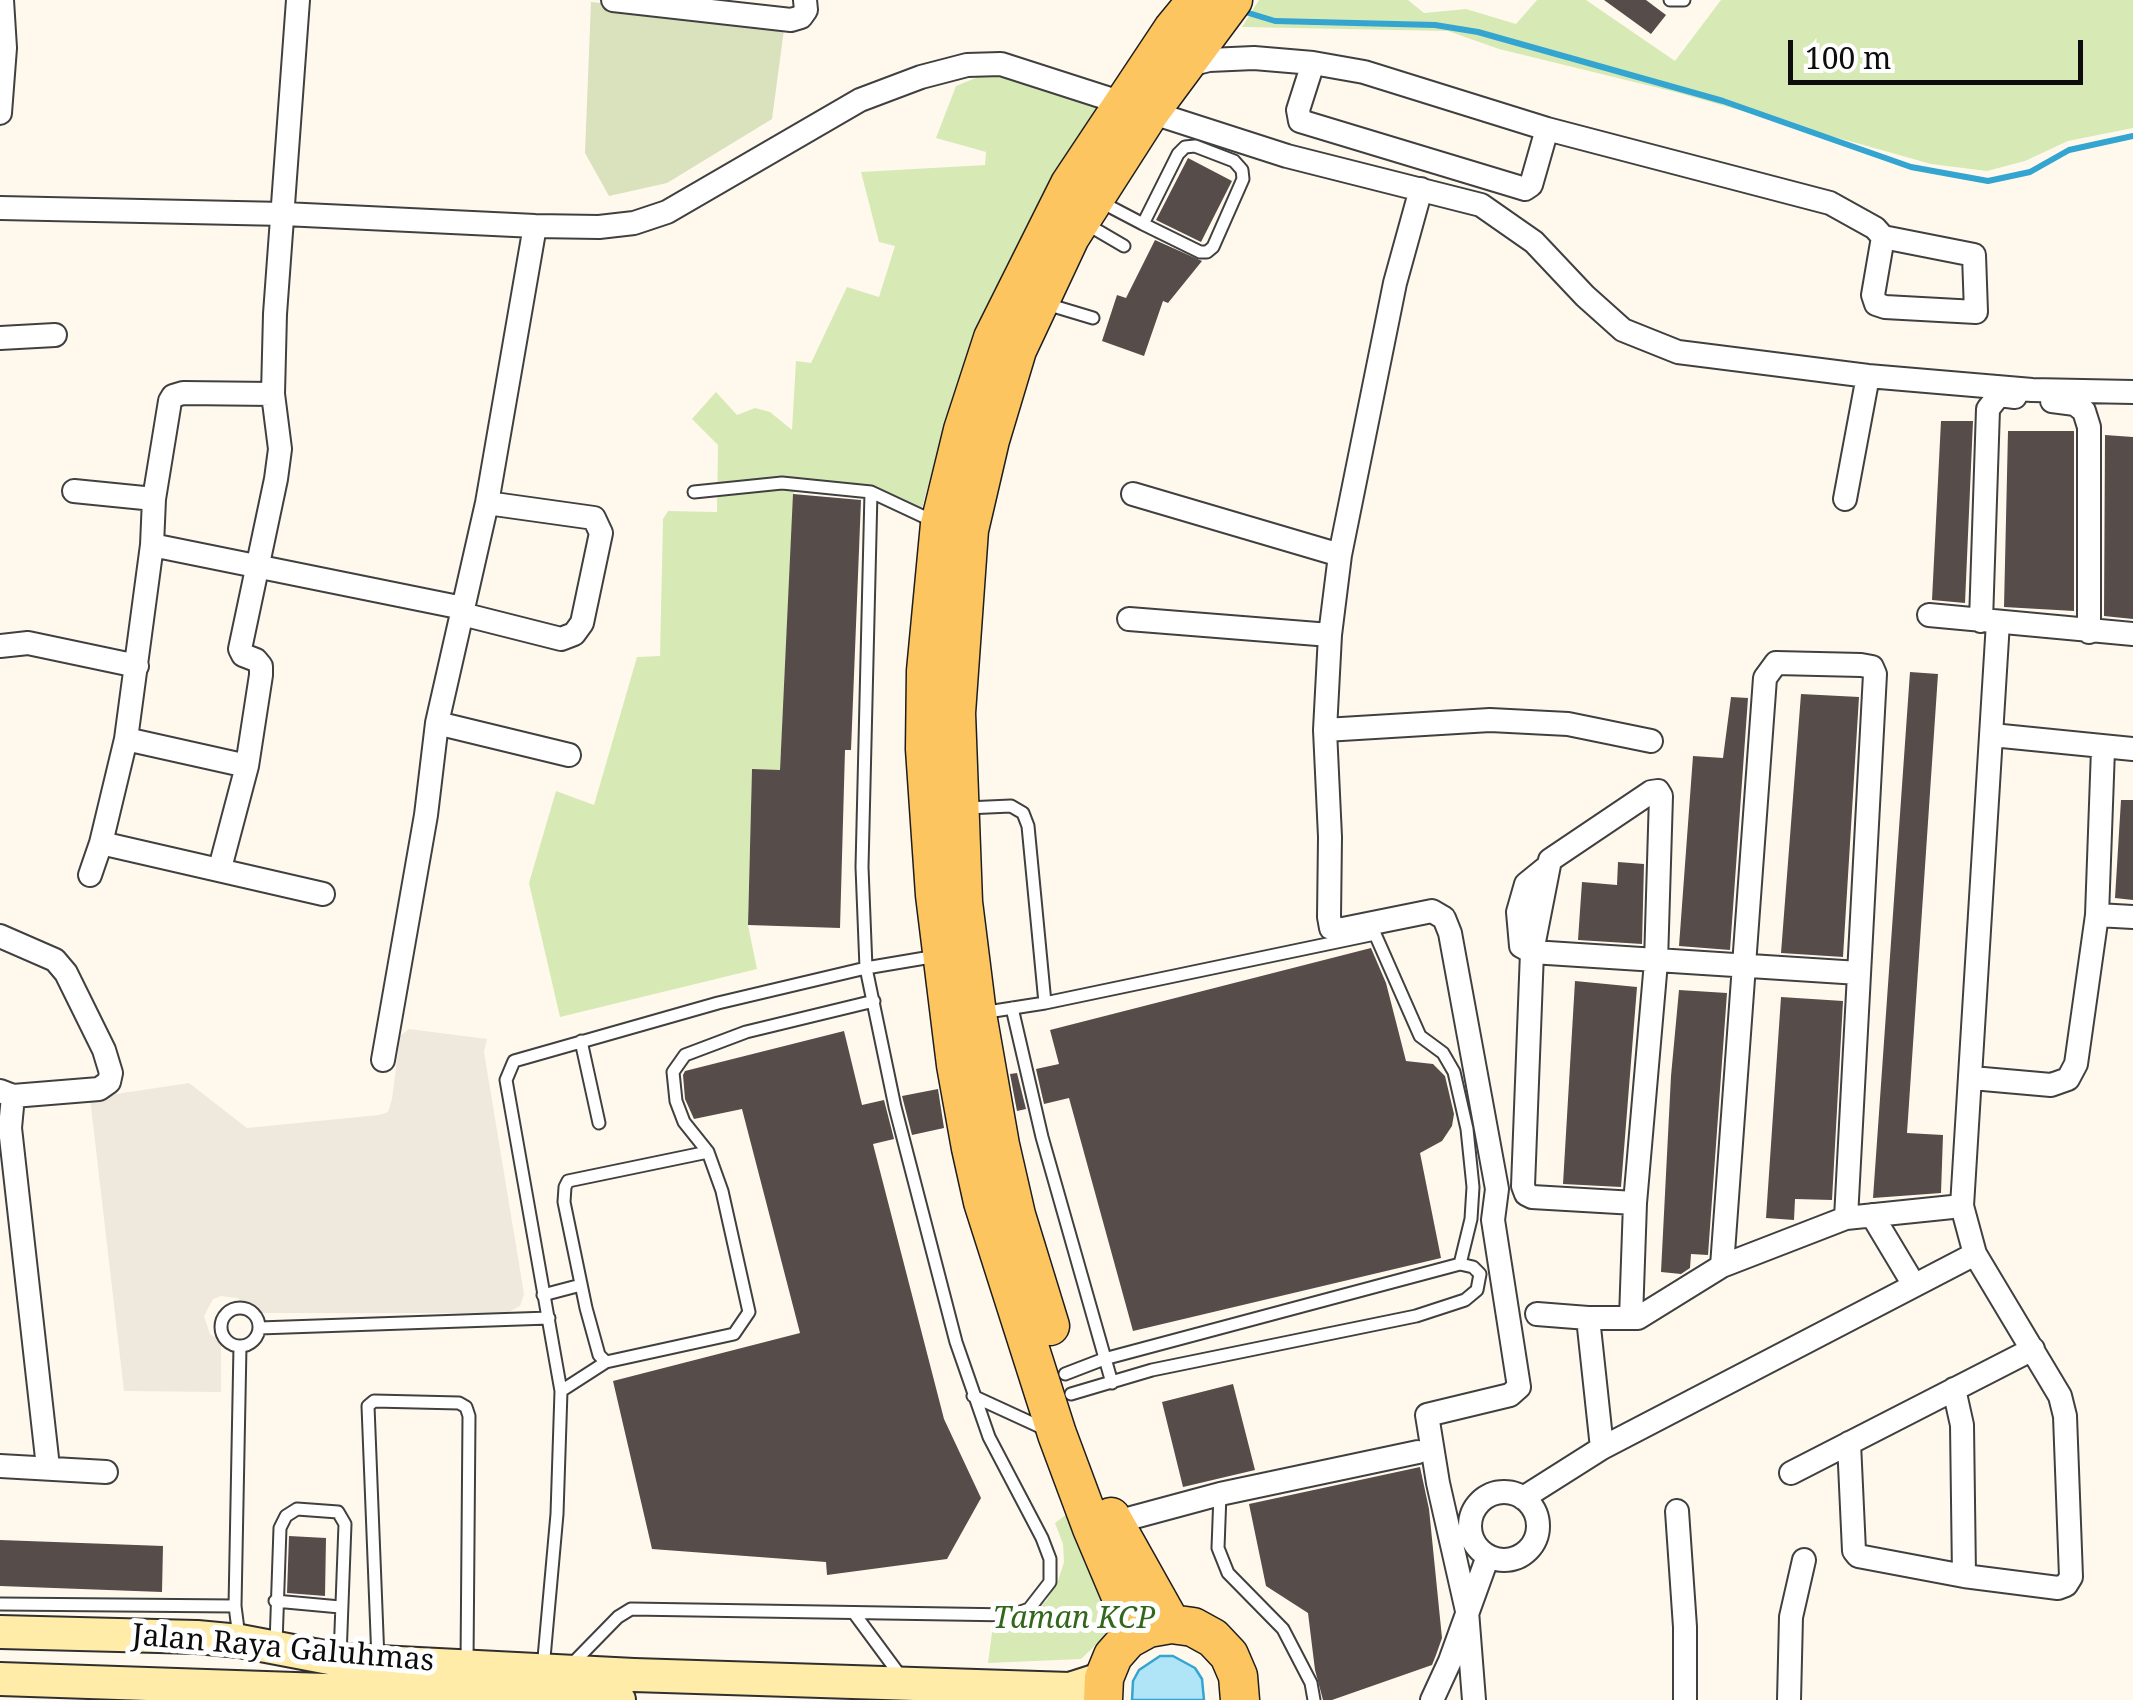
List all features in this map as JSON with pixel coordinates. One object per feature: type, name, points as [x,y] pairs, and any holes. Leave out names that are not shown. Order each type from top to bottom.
[{"type":"main road","points":[[1128,1639],[1125,1606],[1068,1384],[1016,1216],[995,1011],[963,902],[956,713],[969,530],[1017,350],[1136,108],[1193,21],[1233,0]]},
{"type":"main road","points":[[1171,1624],[1102,1525],[1057,1434],[983,1202],[956,1064],[941,955],[925,750],[926,672],[940,524],[963,430],[993,338],[1070,184],[1136,108],[1185,66],[1193,21]]},
{"type":"main road","points":[[1089,1692],[1128,1639],[1148,1628],[1171,1624],[1193,1627],[1214,1638],[1229,1656],[1238,1676],[1240,1700]]},
{"type":"main road","name":"Jalan Raya Galuhmas","points":[[0,1632],[240,1642],[340,1660],[378,1660],[460,1687],[554,1670],[1089,1692]]},
{"type":"main road","name":"Jalan Raya Galuhmas","points":[[21,1687],[460,1687],[619,1700]]},
{"type":"street","points":[[0,113],[2,0]]},
{"type":"street","points":[[220,868],[247,766],[261,666],[244,656],[240,648],[280,449],[273,394],[275,314],[298,0]]},
{"type":"street","points":[[613,0],[791,20],[801,17],[806,10],[805,0]]},
{"type":"street","points":[[1185,66],[1210,60],[1254,58],[1364,72],[1548,129],[1830,204],[1875,228],[1884,238],[1974,255],[1976,312],[1885,308],[1876,304],[1874,295],[1884,238]]},
{"type":"street","points":[[1313,63],[1298,110],[1300,122],[1525,189],[1531,185],[1548,129]]},
{"type":"street","points":[[0,208],[284,214],[534,226],[620,224],[667,212],[860,100],[920,77],[967,65],[1002,64],[1287,156],[1481,206],[1534,242],[1623,330],[1678,352],[1868,376],[2032,390],[2133,392]]},
{"type":"street","points":[[1421,189],[1395,283],[1340,555],[1330,635],[1326,730],[1328,917],[1332,928],[1338,930],[1432,912],[1444,918],[1450,933],[1497,1189],[1493,1220],[1519,1387],[1510,1395],[1427,1414],[1467,1612],[1474,1700]]},
{"type":"street","points":[[382,1060],[426,815],[437,723],[487,503],[534,226]]},
{"type":"street","points":[[0,338],[55,335]]},
{"type":"street","points":[[1845,499],[1868,376]]},
{"type":"street","points":[[90,876],[126,739],[152,545],[154,498],[170,401],[174,396],[273,394]]},
{"type":"street","points":[[1849,1443],[1854,1552],[1864,1559],[2058,1588],[2071,1578],[2066,1416],[2060,1396],[1975,1254],[1962,1206],[1992,735],[1988,409],[1992,399],[1999,395],[2075,404],[2084,411],[2089,426],[2089,632]]},
{"type":"street","points":[[74,490],[154,498]]},
{"type":"street","points":[[1133,494],[1340,555]]},
{"type":"street","points":[[152,545],[256,564],[463,611],[562,639],[574,634],[582,623],[601,533],[594,518],[487,503]]},
{"type":"street","points":[[1929,615],[2133,634]]},
{"type":"street","points":[[1128,619],[1330,635]]},
{"type":"street","points":[[0,646],[28,642],[137,666]]},
{"type":"street","points":[[1722,1266],[1765,678],[1776,664],[1861,665],[1872,667],[1876,674],[1846,1218]]},
{"type":"street","points":[[1326,730],[1490,720],[1568,724],[1651,741]]},
{"type":"street","points":[[437,723],[569,755]]},
{"type":"street","points":[[1992,735],[2133,749]]},
{"type":"street","points":[[126,739],[247,766]]},
{"type":"street","points":[[1972,1078],[2051,1085],[2068,1079],[2076,1064],[2097,915],[2103,748]]},
{"type":"street","points":[[1631,1318],[1635,1203],[1656,962],[1661,796],[1658,791],[1550,860],[1532,952],[1523,1186],[1526,1194],[1635,1203]]},
{"type":"street","points":[[101,843],[323,894]]},
{"type":"street","points":[[2097,915],[2133,917]]},
{"type":"street","points":[[0,936],[56,960],[104,1050],[110,1073],[109,1082],[99,1089],[6,1094],[5,1128],[48,1467]]},
{"type":"street","points":[[1532,952],[1859,974]]},
{"type":"street","points":[[1538,1314],[1638,1318],[1722,1266],[1846,1218],[1962,1206]]},
{"type":"street","points":[[1872,1215],[1914,1285]]},
{"type":"street","points":[[1522,1498],[1602,1448],[1975,1254]]},
{"type":"street","points":[[1588,1318],[1602,1448]]},
{"type":"street","points":[[1791,1474],[2033,1349]]},
{"type":"street","points":[[1954,1390],[1962,1425],[1964,1576]]},
{"type":"street","points":[[1102,1525],[1220,1494],[1418,1452]]},
{"type":"street","points":[[0,1466],[106,1472]]},
{"type":"street","points":[[1501,1492],[1522,1498],[1537,1519],[1531,1546],[1516,1558],[1488,1556],[1471,1534],[1476,1506],[1501,1492]]},
{"type":"street","points":[[1677,1512],[1685,1700]]},
{"type":"street","points":[[1432,1700],[1488,1556]]},
{"type":"street","points":[[1789,1700],[1791,1617],[1804,1560]]},
{"type":"lane","points":[[1670,0],[1684,0]]},
{"type":"lane","points":[[1086,209],[1142,224],[1207,252],[1213,247],[1243,179],[1242,170],[1234,160],[1195,146],[1184,147],[1142,224]]},
{"type":"lane","points":[[1086,209],[1124,246]]},
{"type":"lane","points":[[1039,302],[1092,318]]},
{"type":"lane","points":[[694,492],[782,483],[871,492],[940,524]]},
{"type":"lane","points":[[554,1670],[631,1608],[1012,1614],[1029,1609],[1050,1582],[1050,1559],[1042,1538],[989,1437],[956,1342],[895,1107],[866,968],[862,867],[871,492]]},
{"type":"lane","points":[[958,809],[1011,806],[1023,813],[1028,826],[1046,1004]]},
{"type":"lane","points":[[1112,1383],[1042,1137],[995,1011],[1046,1004],[1376,934],[1420,1036],[1444,1054],[1454,1072],[1467,1129],[1473,1187],[1471,1218],[1460,1264]]},
{"type":"lane","points":[[554,1670],[561,1391],[506,1080],[514,1061],[718,1003],[866,968],[941,955]]},
{"type":"lane","points":[[561,1391],[606,1362],[734,1334],[749,1312],[722,1192],[708,1152],[684,1122],[676,1102],[672,1072],[685,1055],[746,1032],[874,1002]]},
{"type":"lane","points":[[581,1041],[598,1123]]},
{"type":"lane","points":[[606,1362],[599,1355],[581,1285],[563,1192],[568,1181],[708,1152]]},
{"type":"lane","points":[[1460,1264],[1473,1267],[1480,1274],[1477,1290],[1466,1300],[1416,1316],[1152,1370],[1112,1383],[1068,1384],[1104,1358],[1460,1264]]},
{"type":"lane","points":[[543,1294],[581,1285]]},
{"type":"lane","points":[[234,1309],[254,1314],[260,1328],[253,1342],[240,1346],[226,1340],[221,1326],[234,1309]]},
{"type":"lane","points":[[260,1328],[548,1318]]},
{"type":"lane","points":[[240,1346],[235,1606],[240,1642]]},
{"type":"lane","points":[[973,1396],[1057,1434]]},
{"type":"lane","points":[[378,1660],[368,1406],[374,1401],[459,1403],[466,1407],[469,1416],[460,1687]]},
{"type":"lane","points":[[1220,1494],[1218,1548],[1228,1573],[1283,1629],[1310,1683],[1314,1700]]},
{"type":"lane","points":[[276,1648],[280,1528],[286,1516],[297,1509],[338,1512],[346,1524],[340,1660]]},
{"type":"lane","points":[[275,1601],[340,1607]]},
{"type":"lane","points":[[0,1604],[235,1606]]},
{"type":"lane","points":[[854,1613],[907,1684]]},
{"type":"green space","points":[[1259,0],[1408,0],[1424,13],[1466,9],[1516,24],[1537,0],[1586,0],[1675,61],[1721,0],[2133,0],[2133,128],[2068,141],[2025,161],[1987,171],[1931,164],[1675,92],[1499,49],[1448,31],[1242,27]]},
{"type":"green space","points":[[591,2],[785,22],[772,119],[667,183],[609,196],[585,153]]},
{"type":"green space","points":[[1004,76],[1098,106],[1005,268],[976,333],[952,399],[920,515],[871,492],[794,485],[780,770],[752,770],[748,925],[757,969],[560,1017],[529,883],[556,791],[594,805],[637,657],[660,656],[663,519],[668,511],[717,512],[718,445],[692,419],[716,392],[737,415],[755,408],[770,412],[792,430],[796,361],[811,363],[847,287],[879,297],[895,246],[879,242],[861,172],[985,165],[986,152],[936,138],[956,86],[978,77]]},
{"type":"green space","name":"Taman KCP","points":[[1071,1511],[1106,1598],[1109,1627],[1081,1659],[988,1663],[993,1625],[1011,1624],[1030,1614],[1046,1601],[1058,1581],[1064,1562],[1063,1544],[1055,1523]]},
{"type":"shaded area","points":[[409,1029],[487,1039],[484,1052],[524,1294],[520,1306],[507,1313],[251,1313],[238,1298],[221,1296],[213,1299],[204,1316],[210,1334],[221,1341],[221,1392],[124,1391],[90,1098],[189,1083],[247,1128],[379,1115],[388,1112],[400,1036]]},
{"type":"water","points":[[1160,1656],[1173,1656],[1195,1668],[1202,1679],[1204,1700],[1132,1700],[1133,1681],[1139,1670]]},
{"type":"building","points":[[1604,0],[1646,0],[1666,15],[1651,34]]},
{"type":"building","points":[[1188,158],[1232,181],[1201,242],[1156,220]]},
{"type":"building","points":[[1155,240],[1202,261],[1168,303],[1163,301],[1144,356],[1102,341],[1117,295],[1126,298]]},
{"type":"building","points":[[1941,421],[1973,421],[1965,603],[1932,600]]},
{"type":"building","points":[[2008,431],[2074,431],[2074,611],[2004,607]]},
{"type":"building","points":[[2105,435],[2133,437],[2133,619],[2104,616]]},
{"type":"building","points":[[793,494],[861,500],[851,750],[845,750],[840,928],[748,925],[752,769],[780,770]]},
{"type":"building","points":[[1910,672],[1938,674],[1907,1133],[1943,1135],[1941,1193],[1873,1198]]},
{"type":"building","points":[[1801,694],[1859,697],[1843,957],[1781,953]]},
{"type":"building","points":[[1731,697],[1748,698],[1730,950],[1679,946],[1693,756],[1723,758]]},
{"type":"building","points":[[2121,800],[2133,800],[2133,900],[2115,898]]},
{"type":"building","points":[[1618,862],[1644,864],[1642,944],[1578,940],[1582,882],[1617,885]]},
{"type":"building","points":[[1371,948],[1386,983],[1406,1061],[1433,1064],[1445,1076],[1454,1114],[1452,1126],[1442,1141],[1420,1153],[1441,1258],[1133,1331],[1069,1098],[1044,1104],[1036,1069],[1059,1064],[1050,1030]]},
{"type":"building","points":[[1575,981],[1637,987],[1621,1187],[1563,1184]]},
{"type":"building","points":[[1679,990],[1727,993],[1708,1255],[1691,1254],[1690,1268],[1681,1274],[1661,1272]]},
{"type":"building","points":[[1781,997],[1843,1001],[1832,1200],[1795,1199],[1794,1220],[1766,1218]]},
{"type":"building","points":[[844,1031],[862,1105],[884,1100],[894,1139],[873,1144],[944,1419],[981,1498],[947,1559],[827,1575],[826,1562],[652,1549],[613,1381],[800,1333],[742,1109],[694,1119],[685,1099],[683,1075],[685,1071]]},
{"type":"building","points":[[1017,1073],[1026,1109],[1017,1111],[1010,1074]]},
{"type":"building","points":[[938,1089],[944,1128],[912,1135],[902,1096]]},
{"type":"building","points":[[1233,1384],[1255,1470],[1183,1487],[1162,1402]]},
{"type":"building","points":[[1420,1467],[1429,1509],[1442,1638],[1432,1665],[1323,1700],[1308,1613],[1266,1586],[1249,1504]]},
{"type":"building","points":[[289,1536],[326,1538],[325,1596],[287,1593]]},
{"type":"building","points":[[0,1540],[163,1546],[162,1592],[0,1586]]},
{"type":"waterway","points":[[1242,11],[1275,21],[1435,25],[1478,32],[1723,101],[1911,167],[1988,181],[2030,172],[2069,150],[2133,136]]}]
